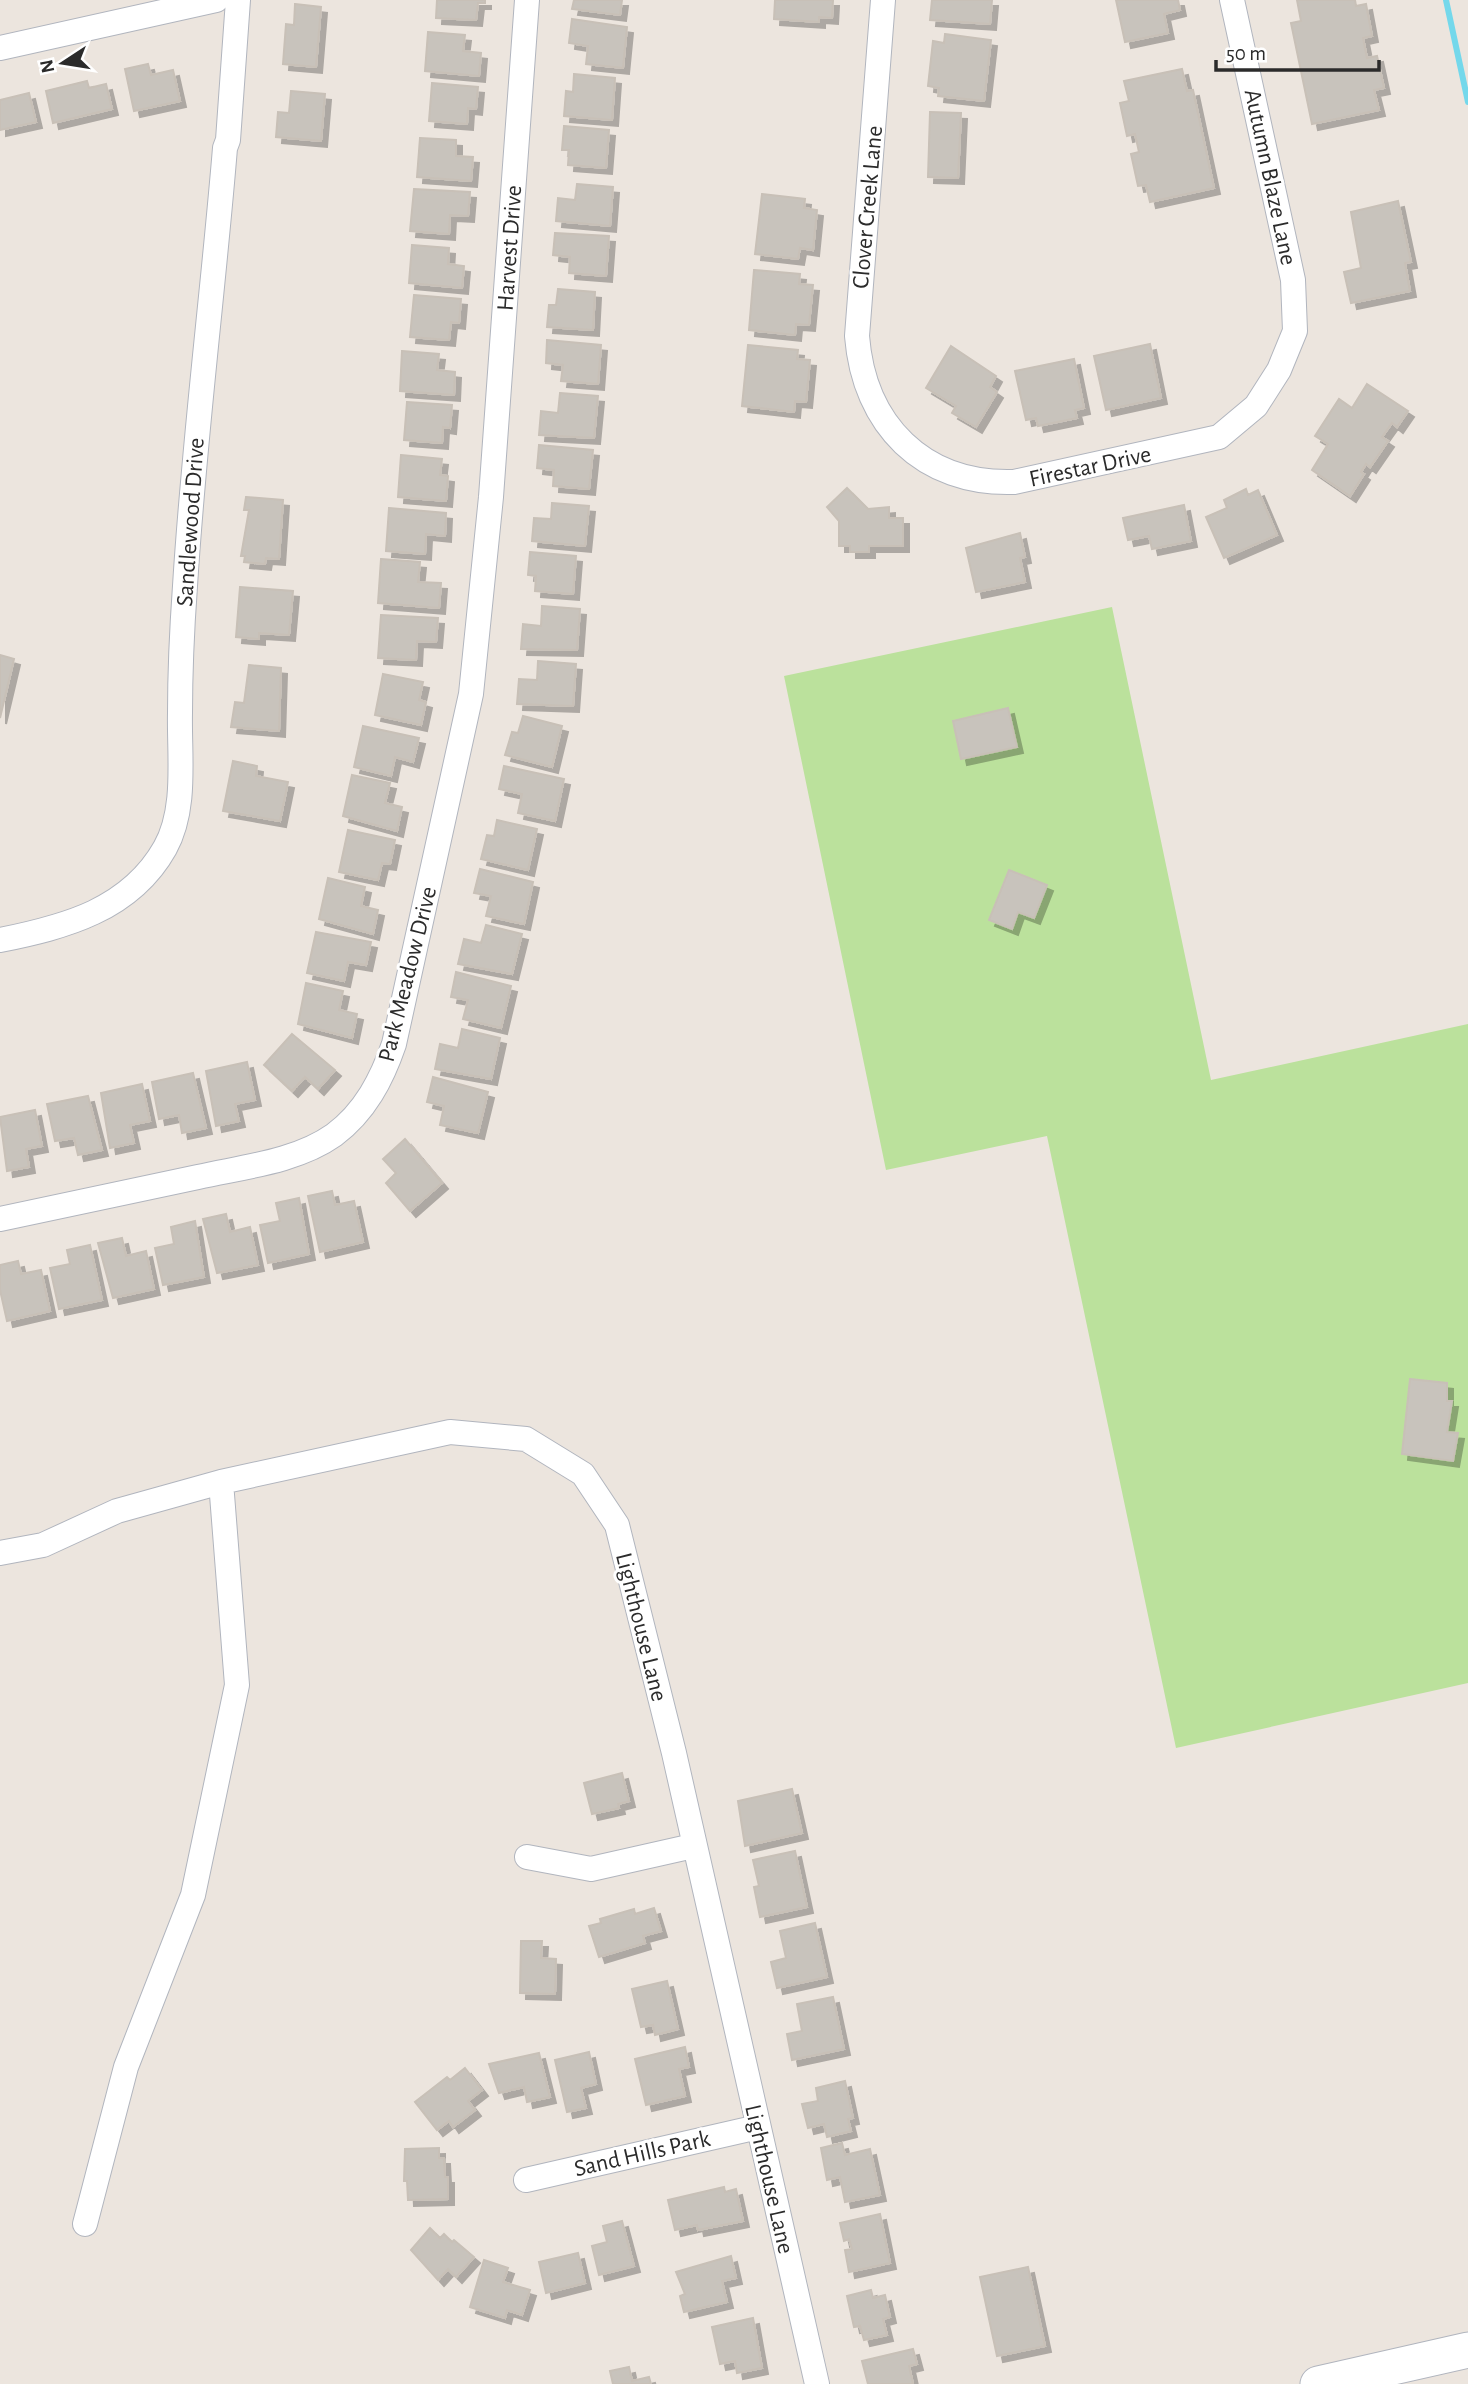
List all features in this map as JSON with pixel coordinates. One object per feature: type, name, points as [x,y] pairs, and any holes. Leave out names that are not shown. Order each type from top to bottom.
[{"type":"street","points":[[0,48],[216,0]]},
{"type":"street","name":"Sandlewood Drive","points":[[0,940],[62,927],[116,901],[156,862],[166,847],[177,816],[180,686],[192,489],[225,148],[228,140],[238,0]]},
{"type":"street","name":"Harvest Drive","points":[[491,497],[527,0]]},
{"type":"street","name":"Clover Creek Lane","points":[[877,411],[859,365],[857,336],[883,0]]},
{"type":"street","name":"Autumn Blaze Lane","points":[[1232,0],[1293,280],[1295,331],[1286,354]]},
{"type":"street","name":"Firestar Drive","points":[[877,411],[920,458],[937,468],[963,479],[1014,482],[1219,437],[1256,406],[1273,382],[1286,354]]},
{"type":"street","name":"Park Meadow Drive","points":[[0,1219],[290,1156],[334,1135],[374,1092],[394,1044],[471,694],[491,497]]},
{"type":"street","name":"Lighthouse Lane","points":[[0,1553],[43,1545],[117,1511],[221,1482],[450,1432],[526,1439],[583,1475],[617,1525],[674,1754],[817,2384]]},
{"type":"street","points":[[85,2224],[126,2067],[193,1895],[237,1685],[221,1482]]},
{"type":"street","points":[[527,1857],[592,1869],[693,1846]]},
{"type":"street","name":"Sand Hills Park","points":[[526,2180],[758,2127]]},
{"type":"street","points":[[1318,2384],[1468,2350]]},
{"type":"green space","points":[[1112,607],[1211,1080],[1468,1024],[1468,1683],[1176,1748],[1047,1136],[886,1170],[784,676]]},
{"type":"building","points":[[437,0],[485,0],[485,3],[478,3],[476,20],[436,18]]},
{"type":"building","points":[[574,0],[622,0],[620,15],[572,9]]},
{"type":"building","points":[[775,0],[833,0],[832,18],[819,17],[819,22],[774,19]]},
{"type":"building","points":[[932,0],[992,0],[990,24],[930,20]]},
{"type":"building","points":[[1116,0],[1178,0],[1180,10],[1164,14],[1168,33],[1125,42]]},
{"type":"building","points":[[1297,0],[1355,0],[1356,6],[1366,4],[1372,36],[1363,38],[1367,58],[1377,56],[1384,88],[1374,90],[1379,110],[1312,124],[1291,23],[1301,21]]},
{"type":"building","points":[[295,4],[321,7],[316,67],[283,64],[286,24],[294,25]]},
{"type":"building","points":[[572,19],[627,27],[623,68],[586,64],[588,46],[569,43]]},
{"type":"building","points":[[428,32],[465,35],[463,51],[481,53],[479,76],[425,71]]},
{"type":"building","points":[[945,34],[991,40],[984,101],[938,96],[939,88],[928,86],[933,41],[944,43]]},
{"type":"building","points":[[148,64],[151,75],[173,70],[180,101],[134,111],[125,69]]},
{"type":"building","points":[[1182,69],[1187,91],[1193,90],[1214,188],[1150,202],[1146,185],[1138,186],[1131,154],[1139,152],[1135,134],[1127,136],[1120,103],[1129,101],[1124,81]]},
{"type":"building","points":[[574,74],[615,78],[612,120],[564,116],[566,91],[573,92]]},
{"type":"building","points":[[87,81],[89,88],[106,84],[112,109],[53,123],[46,91]]},
{"type":"building","points":[[432,83],[478,87],[476,109],[468,108],[467,124],[429,121]]},
{"type":"building","points":[[291,91],[325,94],[321,141],[276,137],[278,112],[289,113]]},
{"type":"building","points":[[29,93],[36,122],[0,130],[0,100]]},
{"type":"building","points":[[930,112],[961,113],[958,178],[928,177]]},
{"type":"building","points":[[564,126],[609,130],[606,168],[568,165],[569,150],[562,150]]},
{"type":"building","points":[[420,138],[456,140],[456,156],[473,157],[471,181],[417,177]]},
{"type":"building","points":[[577,184],[613,187],[610,226],[556,221],[558,198],[575,200]]},
{"type":"building","points":[[414,189],[470,192],[468,216],[450,215],[449,234],[410,231]]},
{"type":"building","points":[[762,194],[805,199],[804,208],[817,210],[813,250],[800,248],[798,259],[755,254]]},
{"type":"building","points":[[1398,201],[1411,262],[1405,263],[1410,291],[1351,303],[1344,272],[1361,268],[1351,212]]},
{"type":"building","points":[[555,233],[609,236],[606,276],[569,273],[570,257],[553,255]]},
{"type":"building","points":[[412,245],[449,248],[448,264],[464,266],[462,288],[409,283]]},
{"type":"building","points":[[754,270],[800,274],[799,284],[813,285],[809,325],[796,324],[795,335],[749,330]]},
{"type":"building","points":[[558,289],[595,292],[593,330],[547,327],[549,305],[556,305]]},
{"type":"building","points":[[414,295],[461,299],[459,323],[451,322],[449,340],[410,337]]},
{"type":"building","points":[[547,340],[601,345],[598,384],[561,381],[563,365],[546,363]]},
{"type":"building","points":[[1150,344],[1161,398],[1106,410],[1094,356]]},
{"type":"building","points":[[748,345],[798,350],[797,359],[810,360],[806,402],[795,401],[794,412],[742,406]]},
{"type":"building","points":[[951,346],[996,376],[990,387],[997,392],[976,427],[952,413],[956,406],[926,388]]},
{"type":"building","points":[[402,351],[439,354],[437,370],[455,372],[454,395],[400,391]]},
{"type":"building","points":[[1074,359],[1084,408],[1075,410],[1077,418],[1038,426],[1036,418],[1026,420],[1015,371]]},
{"type":"building","points":[[1367,384],[1408,411],[1397,427],[1392,423],[1382,437],[1388,441],[1370,467],[1366,464],[1361,472],[1364,474],[1350,496],[1312,470],[1328,444],[1315,436],[1339,399],[1352,408]]},
{"type":"building","points":[[560,393],[598,396],[594,438],[539,435],[541,411],[558,413]]},
{"type":"building","points":[[407,402],[452,405],[450,428],[443,427],[442,443],[404,440]]},
{"type":"building","points":[[539,445],[593,450],[589,489],[553,486],[554,470],[537,468]]},
{"type":"building","points":[[401,455],[442,459],[440,475],[448,476],[446,501],[398,497]]},
{"type":"building","points":[[847,488],[868,509],[889,507],[889,518],[903,518],[903,546],[869,546],[869,552],[850,552],[850,546],[839,546],[839,521],[827,507]]},
{"type":"building","points":[[1246,489],[1248,495],[1258,490],[1277,535],[1224,558],[1206,517],[1227,508],[1224,500]]},
{"type":"building","points":[[246,497],[283,500],[279,559],[266,558],[265,564],[244,562],[245,556],[241,556],[249,510],[244,510]]},
{"type":"building","points":[[552,503],[589,506],[585,546],[532,541],[534,518],[551,519]]},
{"type":"building","points":[[1184,505],[1191,541],[1152,549],[1149,536],[1128,540],[1123,518]]},
{"type":"building","points":[[389,508],[446,513],[445,536],[426,534],[425,554],[386,551]]},
{"type":"building","points":[[1020,533],[1025,557],[1020,558],[1025,582],[976,592],[966,548]]},
{"type":"building","points":[[530,552],[576,556],[573,594],[535,591],[536,576],[528,575]]},
{"type":"building","points":[[381,559],[420,562],[418,582],[441,583],[439,608],[378,603]]},
{"type":"building","points":[[240,587],[293,591],[289,635],[259,633],[259,639],[236,637]]},
{"type":"building","points":[[542,606],[580,609],[577,650],[521,649],[523,624],[541,626]]},
{"type":"building","points":[[381,615],[438,618],[436,642],[417,641],[416,660],[378,658]]},
{"type":"building","points":[[0,655],[14,659],[0,718]]},
{"type":"building","points":[[538,661],[576,664],[573,706],[517,704],[519,679],[537,680]]},
{"type":"building","points":[[249,665],[281,668],[279,731],[231,727],[235,702],[244,703]]},
{"type":"building","points":[[383,674],[423,682],[419,700],[426,702],[421,725],[375,715]]},
{"type":"building","points":[[1008,708],[1017,747],[961,759],[953,721]]},
{"type":"building","points":[[523,716],[562,726],[552,767],[505,755],[512,732],[518,733]]},
{"type":"building","points":[[363,726],[419,738],[413,762],[395,757],[391,776],[354,767]]},
{"type":"building","points":[[233,761],[257,766],[256,776],[288,782],[280,821],[223,811]]},
{"type":"building","points":[[504,766],[564,779],[555,821],[518,813],[522,794],[499,789]]},
{"type":"building","points":[[352,775],[390,783],[385,803],[402,807],[397,831],[343,816]]},
{"type":"building","points":[[497,820],[537,829],[528,870],[481,859],[487,835],[494,836]]},
{"type":"building","points":[[348,830],[395,840],[390,864],[382,863],[378,880],[339,872]]},
{"type":"building","points":[[480,869],[533,882],[524,924],[486,916],[491,896],[474,893]]},
{"type":"building","points":[[1009,870],[1047,885],[1034,918],[1018,912],[1012,929],[989,920]]},
{"type":"building","points":[[328,878],[365,887],[361,906],[378,910],[373,934],[319,919]]},
{"type":"building","points":[[486,925],[522,934],[512,974],[458,964],[464,939],[481,943]]},
{"type":"building","points":[[316,932],[371,942],[366,965],[348,962],[344,981],[307,973]]},
{"type":"building","points":[[456,972],[511,986],[501,1028],[463,1019],[468,1000],[451,997]]},
{"type":"building","points":[[306,983],[343,991],[339,1010],[357,1014],[352,1038],[298,1024]]},
{"type":"building","points":[[462,1029],[500,1038],[491,1079],[435,1069],[440,1044],[458,1048]]},
{"type":"building","points":[[292,1034],[335,1070],[318,1089],[305,1077],[292,1091],[264,1065]]},
{"type":"building","points":[[247,1062],[255,1100],[235,1104],[239,1121],[216,1126],[206,1071]]},
{"type":"building","points":[[193,1073],[206,1128],[182,1133],[179,1115],[159,1119],[152,1082]]},
{"type":"building","points":[[433,1077],[488,1092],[478,1133],[440,1125],[444,1106],[427,1102]]},
{"type":"building","points":[[142,1084],[150,1121],[130,1125],[134,1143],[110,1148],[101,1093]]},
{"type":"building","points":[[88,1096],[102,1150],[78,1155],[74,1138],[55,1141],[47,1104]]},
{"type":"building","points":[[35,1110],[42,1146],[26,1149],[29,1167],[7,1171],[0,1117]]},
{"type":"building","points":[[405,1139],[442,1183],[410,1211],[386,1183],[396,1173],[383,1159]]},
{"type":"building","points":[[332,1191],[335,1205],[354,1201],[363,1242],[320,1252],[308,1196]]},
{"type":"building","points":[[299,1198],[309,1254],[268,1263],[260,1225],[280,1221],[276,1203]]},
{"type":"building","points":[[226,1214],[230,1232],[250,1227],[258,1265],[217,1273],[203,1219]]},
{"type":"building","points":[[195,1221],[204,1277],[163,1285],[155,1248],[174,1244],[171,1227]]},
{"type":"building","points":[[122,1238],[126,1256],[146,1251],[154,1289],[113,1298],[98,1243]]},
{"type":"building","points":[[90,1245],[102,1300],[59,1309],[50,1268],[70,1264],[67,1250]]},
{"type":"building","points":[[18,1261],[21,1274],[41,1270],[50,1311],[7,1321],[0,1290],[0,1265]]},
{"type":"building","points":[[1410,1379],[1447,1383],[1447,1401],[1452,1401],[1447,1432],[1458,1433],[1453,1461],[1402,1454]]},
{"type":"building","points":[[622,1773],[629,1801],[618,1804],[619,1808],[592,1814],[584,1783]]},
{"type":"building","points":[[792,1789],[802,1833],[745,1846],[738,1801]]},
{"type":"building","points":[[795,1851],[807,1907],[760,1917],[754,1887],[759,1886],[753,1860]]},
{"type":"building","points":[[654,1908],[661,1931],[643,1936],[645,1943],[599,1957],[589,1926],[601,1923],[600,1919],[634,1909],[635,1914]]},
{"type":"building","points":[[815,1923],[827,1977],[777,1988],[771,1962],[786,1958],[780,1931]]},
{"type":"building","points":[[521,1941],[542,1941],[541,1958],[556,1959],[555,1994],[520,1993]]},
{"type":"building","points":[[667,1981],[678,2029],[655,2035],[653,2025],[641,2027],[632,1989]]},
{"type":"building","points":[[833,1997],[844,2049],[792,2060],[787,2034],[802,2031],[797,2004]]},
{"type":"building","points":[[685,2047],[689,2067],[679,2069],[685,2096],[646,2105],[635,2059]]},
{"type":"building","points":[[589,2052],[596,2084],[581,2088],[586,2108],[567,2112],[555,2060]]},
{"type":"building","points":[[539,2053],[550,2097],[527,2102],[524,2087],[499,2093],[489,2064]]},
{"type":"building","points":[[465,2068],[482,2090],[468,2101],[475,2110],[453,2127],[449,2121],[437,2130],[415,2102],[447,2077],[450,2080]]},
{"type":"building","points":[[845,2081],[853,2118],[848,2119],[851,2131],[827,2137],[824,2124],[808,2128],[802,2104],[818,2101],[816,2088]]},
{"type":"building","points":[[842,2143],[845,2155],[870,2149],[880,2195],[845,2202],[840,2177],[827,2180],[821,2148]]},
{"type":"building","points":[[439,2148],[439,2158],[444,2158],[445,2177],[448,2177],[448,2199],[408,2200],[407,2181],[404,2181],[405,2149]]},
{"type":"building","points":[[724,2187],[725,2192],[736,2189],[743,2221],[698,2230],[697,2225],[675,2230],[668,2200]]},
{"type":"building","points":[[880,2214],[890,2263],[849,2272],[845,2250],[852,2249],[849,2239],[844,2241],[840,2223]]},
{"type":"building","points":[[622,2221],[634,2266],[599,2275],[592,2246],[607,2242],[603,2226]]},
{"type":"building","points":[[430,2228],[440,2238],[444,2234],[452,2242],[454,2240],[474,2257],[456,2277],[448,2269],[438,2280],[411,2250]]},
{"type":"building","points":[[578,2253],[585,2283],[546,2293],[539,2262]]},
{"type":"building","points":[[731,2256],[736,2278],[722,2281],[727,2302],[684,2312],[680,2296],[685,2294],[676,2272]]},
{"type":"building","points":[[484,2260],[508,2268],[503,2282],[530,2290],[522,2315],[507,2310],[505,2318],[470,2307]]},
{"type":"building","points":[[1028,2267],[1045,2346],[997,2356],[980,2277]]},
{"type":"building","points":[[871,2290],[873,2298],[885,2295],[890,2317],[883,2319],[887,2335],[864,2340],[860,2326],[854,2327],[847,2296]]},
{"type":"building","points":[[753,2318],[762,2368],[737,2373],[735,2361],[720,2364],[712,2327]]},
{"type":"building","points":[[913,2349],[917,2364],[909,2366],[913,2384],[868,2384],[862,2361]]},
{"type":"building","points":[[629,2367],[632,2381],[649,2377],[651,2384],[613,2384],[610,2371]]},
{"type":"waterway","points":[[1446,0],[1468,102]]}]
